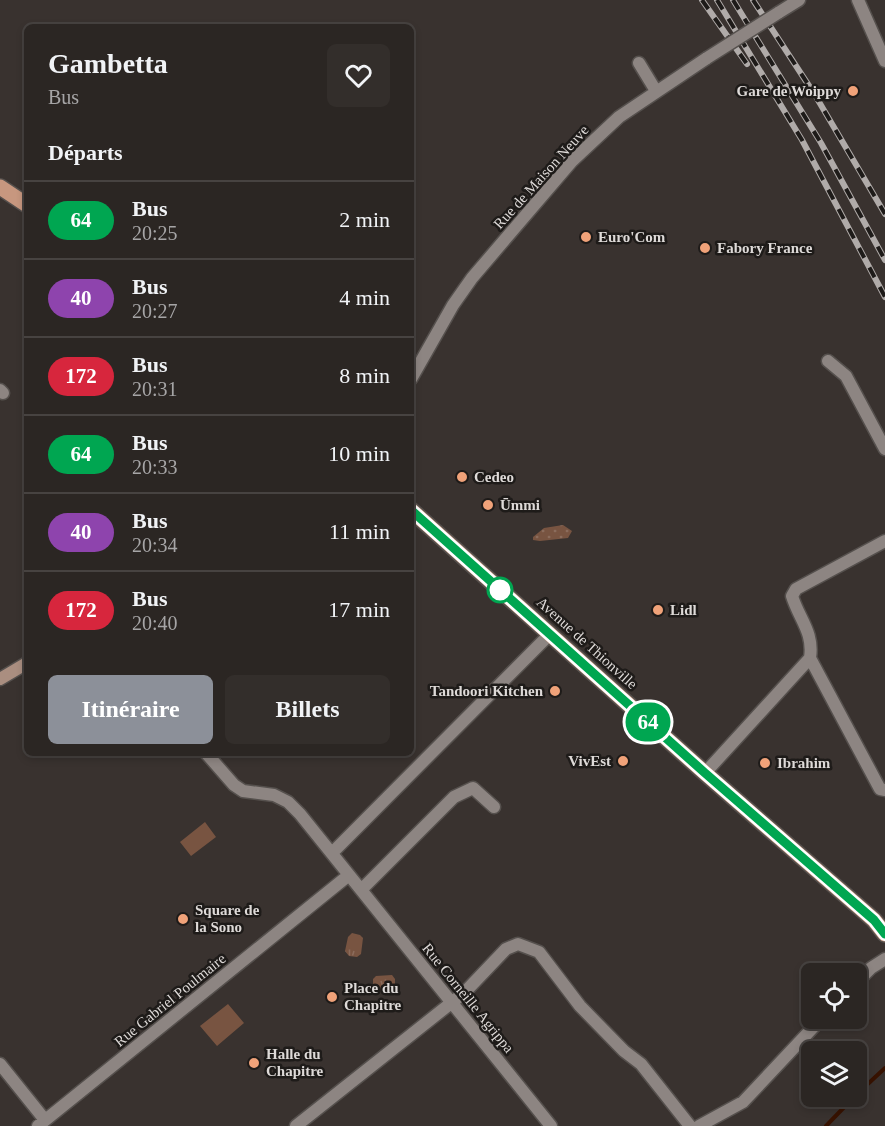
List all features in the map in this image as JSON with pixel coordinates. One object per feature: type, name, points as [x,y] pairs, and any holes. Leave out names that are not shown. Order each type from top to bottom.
[{"type":"main road","points":[[0,177],[23,202]]},
{"type":"main road","points":[[0,187],[23,202]]},
{"type":"main road","name":"Avenue de Thionville","points":[[414,513],[705,773],[880,922],[885,934]]},
{"type":"street","name":"Rue de Maison Neuve","points":[[414,375],[453,305],[495,251],[572,160],[594,138],[656,91],[799,0]]},
{"type":"street","points":[[858,0],[885,60]]},
{"type":"street","points":[[639,63],[656,91]]},
{"type":"street","points":[[828,361],[846,376],[885,449]]},
{"type":"street","points":[[705,773],[810,658],[812,645],[810,635],[792,596],[796,589],[885,542]]},
{"type":"street","points":[[332,854],[550,634]]},
{"type":"street","points":[[810,658],[880,789],[885,790]]},
{"type":"street","points":[[0,679],[24,665]]},
{"type":"street","name":"Rue Corneille Agrippa","points":[[209,756],[234,785],[243,791],[274,795],[288,802],[551,1126]]},
{"type":"street","points":[[361,890],[454,797],[473,788],[494,807]]},
{"type":"street","name":"Rue Gabriel Poulmaire","points":[[41,1123],[349,875]]},
{"type":"street","points":[[296,1126],[465,992],[506,949],[519,944],[539,952],[580,1006],[624,1051],[641,1064],[690,1126]]},
{"type":"street","points":[[867,972],[885,959]]},
{"type":"street","points":[[699,1126],[743,1102],[812,1029]]},
{"type":"street","points":[[0,1064],[41,1123]]},
{"type":"green space","points":[[563,525],[572,531],[568,538],[533,540],[533,537],[544,528]]},
{"type":"green space","points":[[205,822],[216,837],[191,856],[180,842]]},
{"type":"green space","points":[[352,933],[363,938],[361,954],[357,957],[349,956],[345,951],[348,937]]},
{"type":"green space","points":[[392,975],[395,979],[395,987],[391,991],[376,990],[373,987],[373,979],[376,976]]},
{"type":"green space","points":[[228,1004],[244,1023],[217,1046],[200,1026]]},
{"type":"waterway","points":[[867,1085],[885,1068]]},
{"type":"waterway","points":[[826,1126],[844,1107]]},
{"type":"railway","points":[[702,0],[747,64]]},
{"type":"railway","points":[[717,0],[802,140],[885,297]]},
{"type":"railway","points":[[733,0],[821,143],[885,260]]},
{"type":"railway","points":[[753,0],[815,95],[885,214]]},
{"type":"bus line","name":"64","points":[[414,513],[705,773],[874,920],[885,934]]},
{"type":"place","name":"Gare de Woippy","points":[[853,91]]},
{"type":"place","name":"Euro'Com","points":[[586,237]]},
{"type":"place","name":"Fabory France","points":[[705,248]]},
{"type":"place","name":"Cedeo","points":[[462,477]]},
{"type":"place","name":"Ūmmi","points":[[488,505]]},
{"type":"place","name":"Lidl","points":[[658,610]]},
{"type":"place","name":"Tandoori Kitchen","points":[[555,691]]},
{"type":"place","name":"VivEst","points":[[623,761]]},
{"type":"place","name":"Ibrahim","points":[[765,763]]},
{"type":"place","name":"Square de la Sono","points":[[183,919]]},
{"type":"place","name":"Place du Chapitre","points":[[332,997]]},
{"type":"place","name":"Halle du Chapitre","points":[[254,1063]]}]
